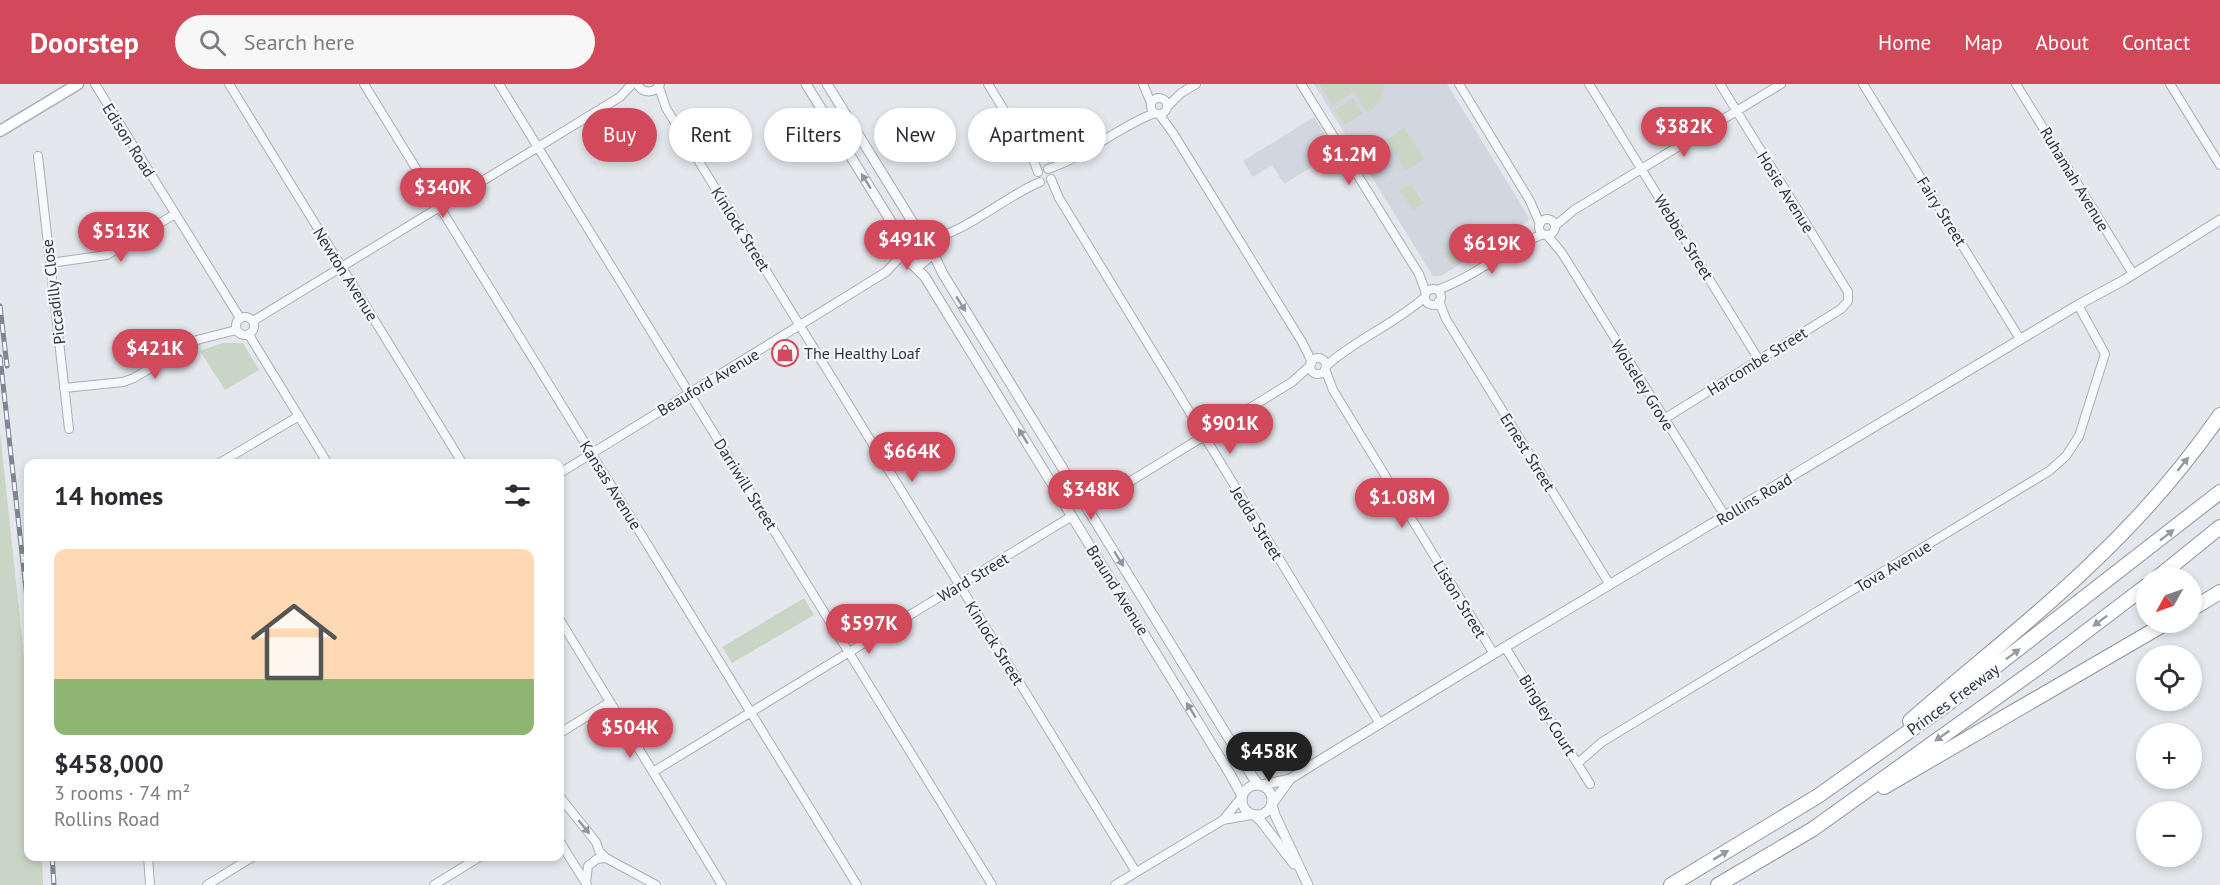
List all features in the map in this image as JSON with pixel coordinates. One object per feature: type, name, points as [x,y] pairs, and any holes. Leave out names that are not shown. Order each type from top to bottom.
[{"type":"highway","points":[[1864,763],[2088,567],[2119,537],[2171,479],[2220,415]]},
{"type":"highway","name":"Princes Freeway","points":[[1671,885],[1818,796],[1946,705],[2220,492]]},
{"type":"highway","points":[[2171,567],[2220,527]]},
{"type":"highway","points":[[2202,603],[2220,592]]},
{"type":"highway","name":"Princes Freeway","points":[[1718,885],[1813,829],[2046,662],[2136,594]]},
{"type":"highway","points":[[1813,829],[2149,633]]},
{"type":"main road","points":[[0,131],[78,84]]},
{"type":"street","name":"Edison Road","points":[[95,84],[240,318]]},
{"type":"street","name":"Newton Avenue","points":[[229,84],[460,459]]},
{"type":"street","name":"Kansas Avenue","points":[[364,84],[857,885]]},
{"type":"street","name":"Darriwill Street","points":[[499,84],[992,885]]},
{"type":"street","points":[[253,321],[620,96],[632,84]]},
{"type":"street","points":[[806,84],[898,233],[906,259],[912,265],[925,262],[948,234],[1135,121],[1162,111],[1181,93],[1196,84]]},
{"type":"street","points":[[827,84],[924,239],[933,244],[933,252]]},
{"type":"street","name":"Jedda Street","points":[[988,84],[1380,724]]},
{"type":"street","points":[[1144,84],[1321,371]]},
{"type":"street","name":"Ernest Street","points":[[1301,84],[1610,585]]},
{"type":"street","name":"Wolseley Grove","points":[[1459,84],[1725,516]]},
{"type":"street","name":"Webber Street","points":[[1589,84],[1759,360]]},
{"type":"street","name":"Hosie Avenue","points":[[1720,84],[1848,292],[1848,301]]},
{"type":"street","name":"Ward Street","points":[[653,772],[1292,382],[1321,371],[1342,352],[1781,84]]},
{"type":"street","name":"Fairy Street","points":[[1863,84],[2020,339]]},
{"type":"street","name":"Ruhamah Avenue","points":[[2016,84],[2133,274]]},
{"type":"street","points":[[2170,84],[2220,165]]},
{"type":"street","points":[[620,96],[659,85]]},
{"type":"street","name":"Kinlock Street","points":[[659,85],[666,108],[1136,872]]},
{"type":"street","name":"Kinlock Street","points":[[643,89],[666,108]]},
{"type":"street","points":[[1135,121],[1155,101],[1181,93]]},
{"type":"street","points":[[1155,101],[1152,110],[1162,111]]},
{"type":"street","name":"Piccadilly Close","points":[[38,156],[69,429]]},
{"type":"street","points":[[50,263],[107,255],[175,214]]},
{"type":"street","name":"Rollins Road","points":[[1261,785],[1290,779],[1504,647],[2133,274],[2220,220]]},
{"type":"street","points":[[905,251],[914,242],[948,234]]},
{"type":"street","name":"Beauford Avenue","points":[[886,272],[905,251]]},
{"type":"street","name":"Braund Avenue","points":[[933,252],[938,265],[1087,508],[1252,776],[1261,785]]},
{"type":"street","name":"Beauford Avenue","points":[[564,470],[886,272],[904,265],[912,265]]},
{"type":"street","name":"Braund Avenue","points":[[912,265],[925,277],[1230,774],[1241,797]]},
{"type":"street","name":"Harcombe Street","points":[[1664,419],[1842,309],[1848,301]]},
{"type":"street","name":"Tova Avenue","points":[[1578,763],[1602,742],[2049,471],[2066,456],[2079,436],[2105,354],[2078,305]]},
{"type":"street","points":[[249,335],[243,335],[236,330],[235,325],[240,318],[253,321]]},
{"type":"street","points":[[249,335],[253,330],[253,321]]},
{"type":"street","points":[[64,388],[123,382],[134,378],[197,340],[236,330]]},
{"type":"street","points":[[249,335],[325,459]]},
{"type":"street","name":"Ward Street","points":[[1292,382],[1315,361],[1342,352]]},
{"type":"street","points":[[1315,361],[1321,371]]},
{"type":"street","name":"Liston Street","points":[[1321,371],[1494,654]]},
{"type":"street","points":[[226,459],[299,416]]},
{"type":"street","points":[[564,627],[722,885]]},
{"type":"street","name":"Bingley Court","points":[[1504,647],[1590,784]]},
{"type":"street","points":[[564,731],[610,702]]},
{"type":"street","name":"Rollins Road","points":[[1272,804],[1290,779]]},
{"type":"street","points":[[1223,820],[1249,788],[1261,785],[1270,792],[1275,815],[1306,881]]},
{"type":"street","points":[[1241,797],[1244,809],[1260,820],[1306,881]]},
{"type":"street","points":[[564,802],[596,842],[600,856],[656,885]]},
{"type":"street","points":[[1114,885],[1223,820],[1263,814],[1272,804]]},
{"type":"street","points":[[564,848],[587,884]]},
{"type":"street","points":[[587,884],[588,866],[600,856]]},
{"type":"street","points":[[570,858],[588,866]]},
{"type":"street","points":[[148,861],[150,885]]},
{"type":"street","points":[[207,885],[246,861]]},
{"type":"street","points":[[434,885],[473,861]]},
{"type":"shaded area","points":[[1314,84],[1447,84],[1529,218],[1528,221],[1441,276],[1433,276]]},
{"type":"shaded area","points":[[1314,117],[1336,152],[1284,184],[1272,165],[1253,177],[1243,161]]},
{"type":"green space","points":[[1319,84],[1384,84],[1384,89],[1380,101],[1367,112],[1354,92],[1333,105]]},
{"type":"green space","points":[[1353,98],[1363,113],[1345,125],[1335,110]]},
{"type":"green space","points":[[1404,128],[1424,159],[1406,171],[1386,140]]},
{"type":"green space","points":[[1411,184],[1423,203],[1413,210],[1400,191]]},
{"type":"green space","points":[[1477,233],[1485,245],[1452,265],[1444,253]]},
{"type":"green space","points":[[222,343],[243,343],[259,370],[225,390],[200,351]]},
{"type":"green space","points":[[0,432],[24,657],[24,861],[42,861],[43,885],[0,885]]},
{"type":"green space","points":[[804,598],[814,615],[732,663],[722,647]]},
{"type":"railway","points":[[0,306],[7,366]]},
{"type":"railway","points":[[0,357],[24,571]]},
{"type":"railway","points":[[52,861],[54,885]]},
{"type":"place","name":"The Healthy Loaf","points":[[785,353]]}]
